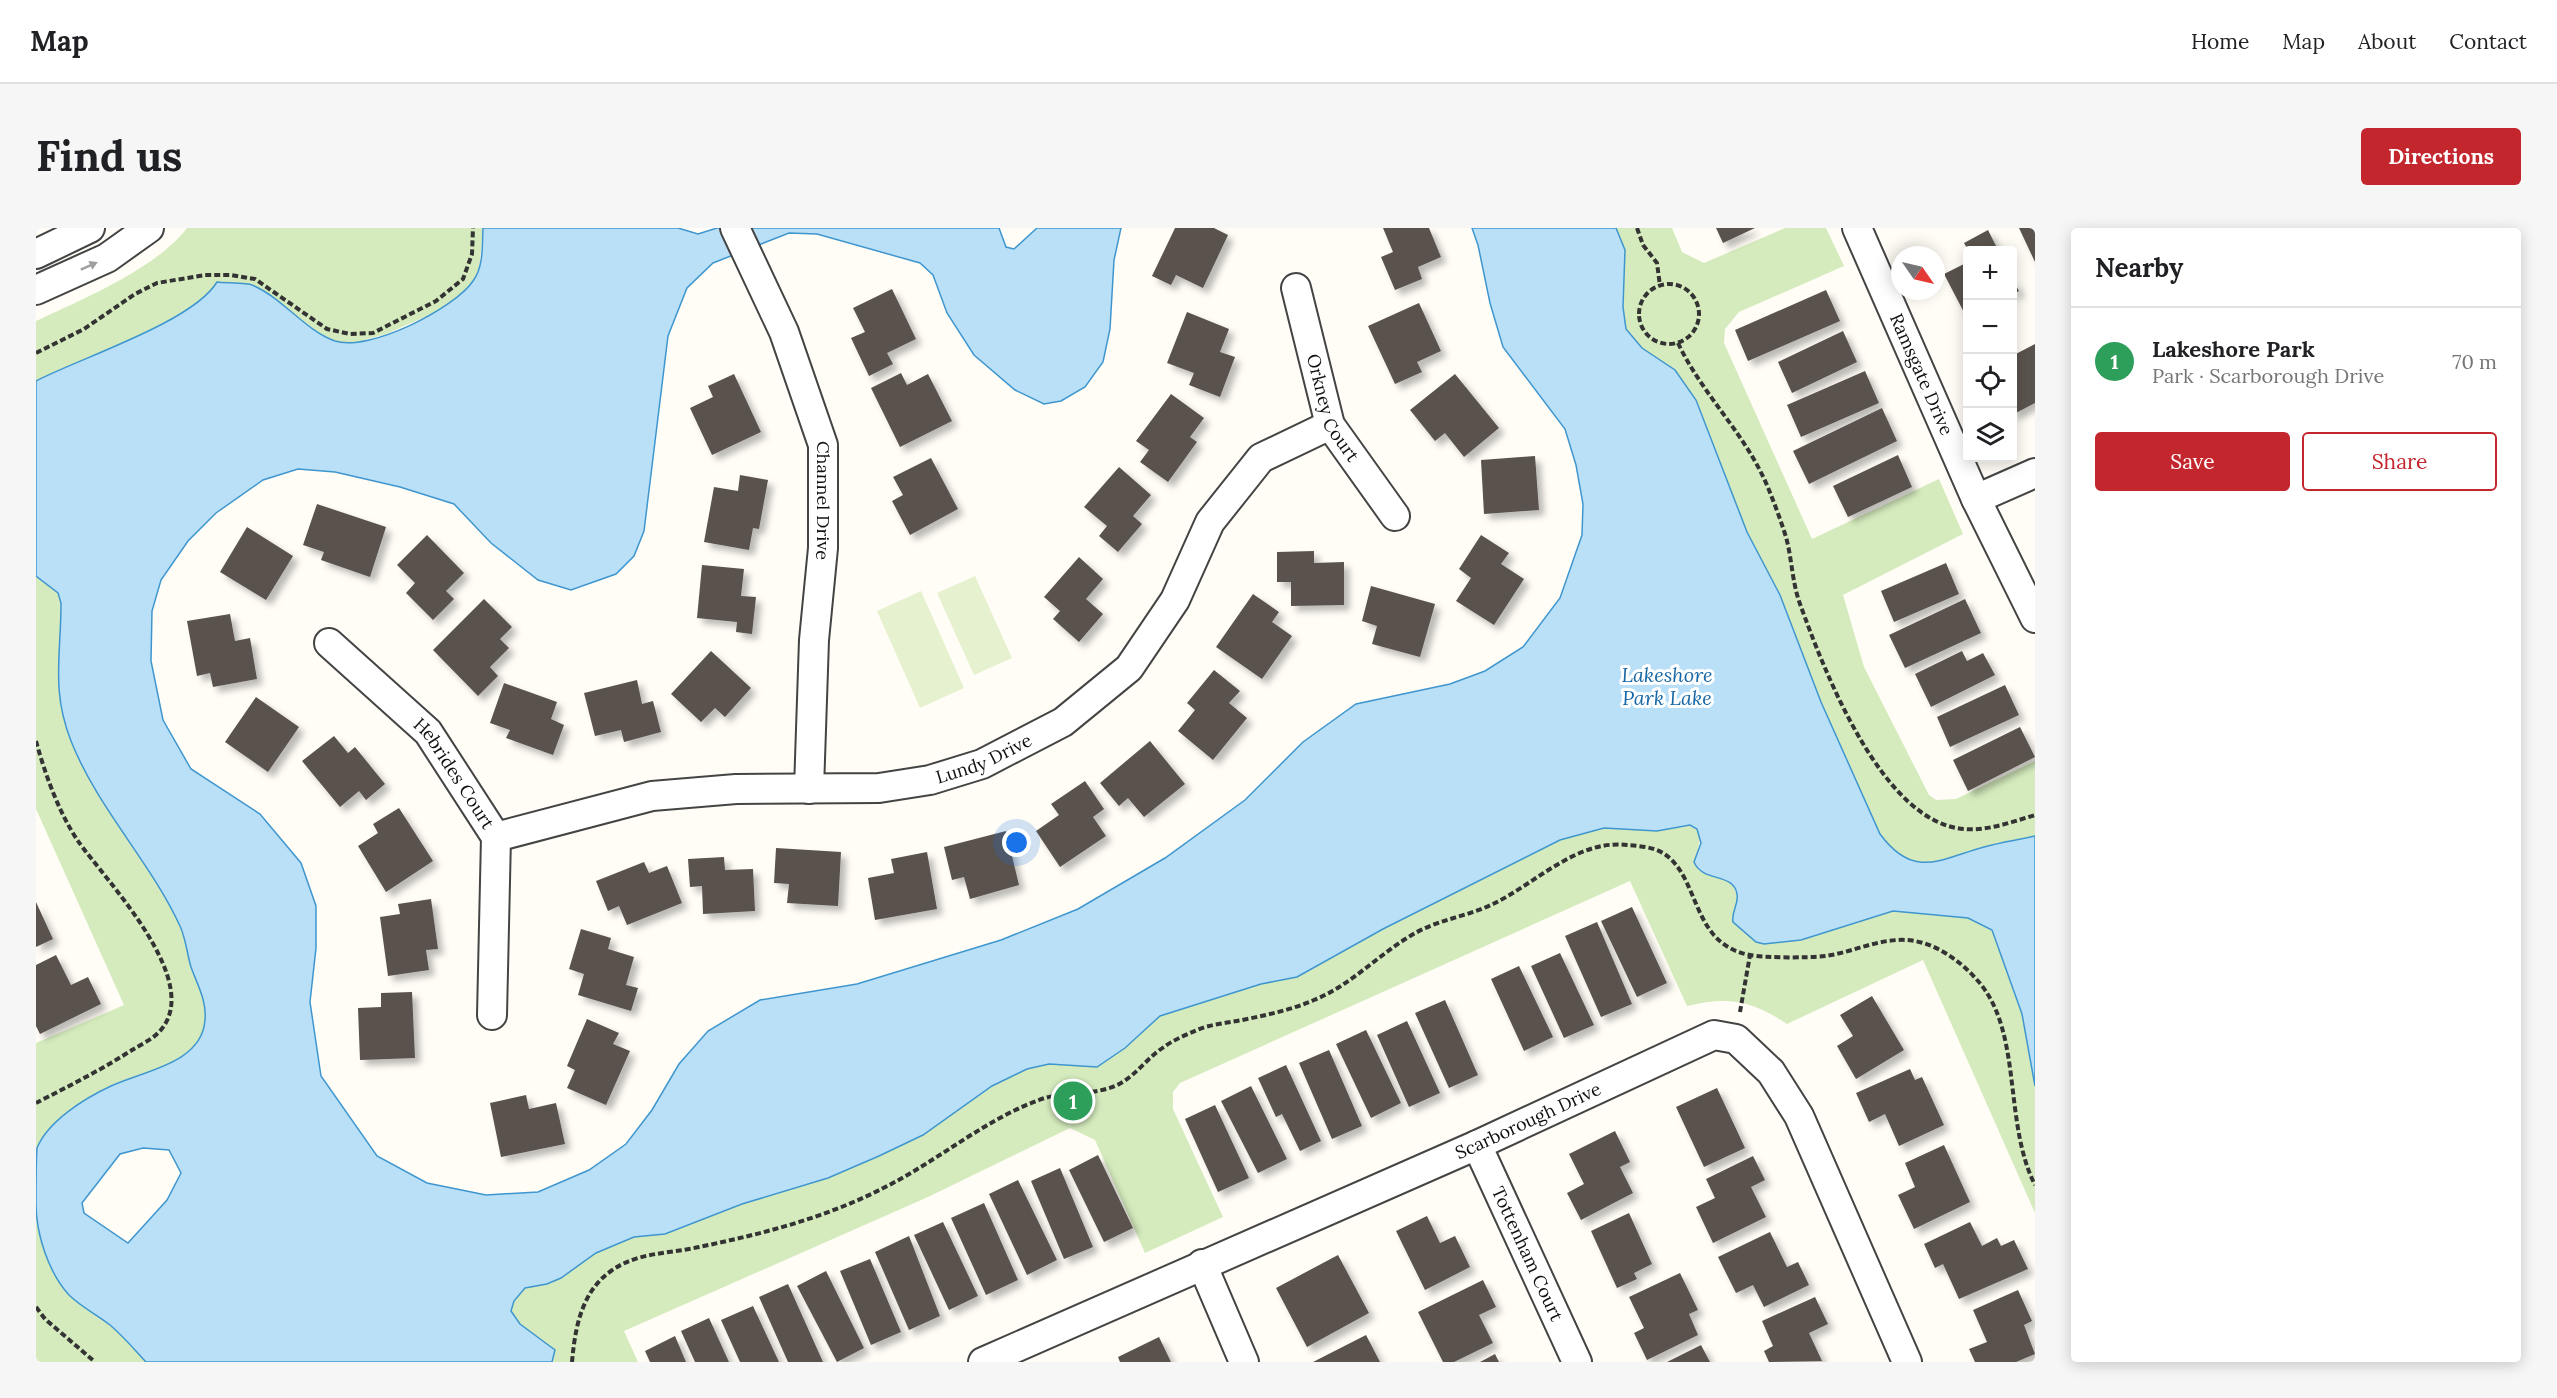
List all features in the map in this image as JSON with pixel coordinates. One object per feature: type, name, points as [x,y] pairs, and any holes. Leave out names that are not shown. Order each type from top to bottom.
[{"type":"street","points":[[36,254],[90,228]]},
{"type":"street","points":[[36,290],[107,258],[149,228]]},
{"type":"street","name":"Channel Drive","points":[[735,228],[784,332],[823,445],[823,548],[814,640],[809,789]]},
{"type":"street","name":"Ramsgate Drive","points":[[1857,228],[1976,499],[2035,618]]},
{"type":"street","name":"Orkney Court","points":[[1296,288],[1330,425],[1395,516]]},
{"type":"street","name":"Lundy Drive","points":[[496,837],[652,796],[736,789],[879,788],[930,780],[982,764],[1063,722],[1129,668],[1175,600],[1210,522],[1261,458],[1330,425]]},
{"type":"street","points":[[1976,499],[2035,473]]},
{"type":"street","name":"Hebrides Court","points":[[329,643],[428,732],[496,837],[492,1015]]},
{"type":"street","name":"Scarborough Drive","points":[[983,1362],[1477,1145],[1714,1035],[1736,1040]]},
{"type":"street","points":[[1736,1040],[1771,1072],[1799,1116],[1907,1362]]},
{"type":"street","name":"Tottenham Court","points":[[1477,1145],[1577,1362]]},
{"type":"street","points":[[1202,1264],[1244,1362]]},
{"type":"path","points":[[36,353],[84,329],[135,294],[157,284],[205,275],[231,275],[255,279],[327,329],[350,334],[374,333],[436,301],[463,279],[472,254],[474,228]]},
{"type":"path","points":[[1637,228],[1643,244],[1657,263],[1660,286]]},
{"type":"path","points":[[1671,284],[1682,287],[1692,295],[1698,305],[1699,317],[1695,328],[1688,337],[1678,343],[1666,344],[1655,341],[1646,334],[1640,324],[1639,312],[1642,300],[1660,286],[1671,284]]},
{"type":"path","points":[[1678,343],[1693,374],[1739,434],[1768,487],[1785,537],[1799,602],[1851,726],[1886,776],[1910,805],[1936,822],[1964,830],[1994,827],[2035,815]]},
{"type":"path","points":[[36,741],[61,807],[77,840],[136,914],[167,972],[171,996],[168,1018],[159,1033],[99,1071],[36,1103]]},
{"type":"path","points":[[572,1362],[579,1316],[588,1296],[607,1273],[636,1257],[694,1249],[767,1231],[854,1204],[927,1165],[1016,1109],[1045,1097],[1120,1084],[1164,1046],[1203,1027],[1280,1013],[1318,999],[1344,985],[1406,939],[1438,921],[1491,906],[1581,852],[1619,844],[1659,850],[1675,862],[1702,919],[1712,933],[1725,945],[1750,955],[1826,956],[1900,939],[1926,943],[1950,955],[1978,981],[1997,1008],[2003,1032],[2014,1110],[2030,1174],[2035,1185]]},
{"type":"path","points":[[1736,1040],[1750,955]]},
{"type":"path","points":[[36,1307],[45,1319],[95,1362]]},
{"type":"green space","points":[[187,228],[483,228],[479,271],[473,282],[443,309],[386,334],[354,343],[338,342],[322,335],[252,284],[217,283],[204,298],[161,325],[36,381],[36,321],[117,282],[174,243]]},
{"type":"green space","points":[[1616,228],[1672,228],[1682,252],[1704,263],[1785,228],[1826,228],[1844,266],[1739,312],[1725,329],[1724,343],[1812,539],[1939,479],[1963,534],[1843,595],[1864,667],[1929,795],[1936,800],[1956,799],[2035,761],[2035,836],[1990,845],[1928,862],[1904,857],[1892,848],[1880,833],[1821,702],[1780,595],[1655,358],[1635,342],[1626,329],[1623,307],[1625,250]]},
{"type":"green space","points":[[36,576],[58,593],[61,603],[59,690],[65,724],[90,780],[147,867],[176,918],[203,996],[206,1018],[199,1039],[190,1050],[178,1059],[110,1086],[88,1098],[67,1112],[49,1130],[36,1151],[36,1043],[124,1005],[36,809]]},
{"type":"green space","points":[[975,576],[1012,658],[974,675],[937,593]]},
{"type":"green space","points":[[921,591],[964,688],[920,708],[877,611]]},
{"type":"green space","points":[[1690,825],[1699,835],[1696,858],[1699,871],[1731,882],[1737,895],[1736,908],[1756,942],[1771,944],[1779,941],[1801,940],[1893,911],[1968,918],[1992,930],[2022,1014],[2035,1086],[2035,1213],[1923,960],[1787,1024],[1762,1010],[1739,1002],[1715,1001],[1687,1006],[1630,881],[1180,1083],[1173,1092],[1173,1109],[1223,1217],[1145,1253],[1095,1140],[1070,1128],[928,1197],[624,1331],[638,1362],[552,1362],[555,1350],[520,1324],[511,1311],[514,1301],[525,1288],[547,1284],[561,1278],[596,1253],[634,1237],[665,1234],[742,1204],[828,1178],[923,1135],[992,1086],[1027,1069],[1049,1064],[1097,1067],[1125,1048],[1160,1016],[1261,984],[1297,977],[1383,929],[1560,840],[1604,828],[1657,831]]},
{"type":"green space","points":[[36,1220],[41,1241],[56,1274],[125,1338],[146,1362],[36,1362]]},
{"type":"water","name":"Lakeshore Park Lake","points":[[483,228],[678,228],[698,234],[717,228],[999,228],[1006,247],[1014,249],[1037,228],[1121,228],[1114,260],[1110,329],[1103,362],[1085,387],[1061,401],[1044,404],[1015,390],[974,355],[947,313],[933,275],[920,263],[817,234],[789,233],[713,263],[687,288],[668,336],[644,531],[634,556],[616,574],[571,590],[538,580],[491,543],[454,504],[400,487],[335,472],[298,469],[263,480],[216,513],[188,541],[161,580],[152,611],[151,661],[163,720],[191,769],[260,814],[301,863],[316,906],[316,948],[310,1002],[321,1076],[377,1156],[427,1183],[486,1195],[538,1192],[589,1170],[626,1144],[652,1110],[679,1064],[708,1031],[760,1000],[857,984],[1001,940],[1078,909],[1165,858],[1245,800],[1303,742],[1356,704],[1450,684],[1485,671],[1523,647],[1560,598],[1582,535],[1583,504],[1576,465],[1565,429],[1503,347],[1472,228],[1616,228],[1625,250],[1623,307],[1626,329],[1642,348],[1675,370],[1696,400],[1747,532],[1780,595],[1821,702],[1880,834],[1892,848],[1904,857],[1928,862],[1990,845],[2035,836],[2035,1086],[2022,1014],[1992,930],[1968,918],[1893,911],[1801,940],[1764,944],[1756,942],[1733,922],[1737,898],[1734,887],[1724,880],[1704,873],[1694,862],[1701,843],[1697,829],[1690,825],[1657,831],[1604,828],[1560,840],[1383,929],[1297,977],[1261,984],[1160,1016],[1125,1048],[1097,1067],[1049,1064],[1027,1069],[992,1086],[923,1135],[879,1156],[828,1178],[742,1204],[665,1234],[634,1237],[596,1253],[561,1278],[547,1284],[525,1288],[514,1301],[511,1311],[520,1324],[555,1350],[552,1362],[146,1362],[110,1325],[69,1295],[49,1264],[38,1227],[37,1148],[42,1138],[58,1120],[90,1097],[182,1056],[193,1047],[201,1035],[205,1013],[180,926],[154,879],[95,789],[82,766],[65,723],[58,673],[61,603],[58,593],[36,576],[36,381],[161,325],[204,297],[217,282],[250,284],[263,290],[313,329],[335,341],[350,343],[389,334],[410,326],[448,304],[473,281],[477,275],[482,255]],"holes":[[[143,1148],[169,1150],[181,1173],[167,1200],[128,1243],[84,1213],[82,1203],[120,1154]]]},
{"type":"building","points":[[1175,228],[1214,228],[1228,235],[1203,288],[1176,275],[1171,285],[1152,276]]},
{"type":"building","points":[[1383,228],[1429,228],[1441,257],[1418,267],[1422,279],[1395,290],[1381,257],[1393,252]]},
{"type":"building","points":[[1716,228],[1755,228],[1723,243]]},
{"type":"building","points":[[2019,228],[2035,228],[2035,262]]},
{"type":"building","points":[[1988,230],[1996,246],[1966,246],[1964,243]]},
{"type":"building","points":[[1963,264],[1963,310],[1945,276],[1945,274]]},
{"type":"building","points":[[892,289],[916,339],[887,353],[893,364],[869,376],[851,338],[865,332],[853,308]]},
{"type":"building","points":[[1826,290],[1840,321],[1748,361],[1735,330]]},
{"type":"building","points":[[1419,303],[1441,351],[1417,362],[1422,372],[1395,384],[1368,326]]},
{"type":"building","points":[[1187,312],[1229,329],[1220,352],[1235,357],[1220,397],[1189,385],[1194,373],[1167,363]]},
{"type":"building","points":[[1843,331],[1857,362],[1792,393],[1778,362]]},
{"type":"building","points":[[2035,344],[2035,403],[2017,412],[2017,354]]},
{"type":"building","points":[[1865,371],[1879,403],[1801,437],[1787,405]]},
{"type":"building","points":[[901,373],[907,385],[928,374],[952,421],[900,447],[871,388]]},
{"type":"building","points":[[734,374],[761,432],[712,455],[690,408],[713,397],[708,386]]},
{"type":"building","points":[[1455,374],[1499,428],[1464,457],[1445,433],[1435,441],[1410,410]]},
{"type":"building","points":[[1171,394],[1204,418],[1190,437],[1197,442],[1168,482],[1140,462],[1149,450],[1136,441]]},
{"type":"building","points":[[1882,408],[1897,441],[1809,484],[1793,451]]},
{"type":"building","points":[[1898,455],[1912,487],[1848,517],[1833,486]]},
{"type":"building","points":[[1535,456],[1539,510],[1484,514],[1481,460]]},
{"type":"building","points":[[931,458],[958,509],[910,535],[892,501],[903,495],[893,477]]},
{"type":"building","points":[[1119,467],[1151,495],[1133,516],[1142,524],[1118,552],[1099,536],[1107,526],[1084,507]]},
{"type":"building","points":[[740,475],[768,480],[759,529],[753,528],[749,550],[704,542],[714,487],[738,491]]},
{"type":"building","points":[[317,504],[386,527],[370,577],[321,560],[324,552],[303,545]]},
{"type":"building","points":[[247,527],[293,556],[266,600],[220,572]]},
{"type":"building","points":[[427,535],[464,573],[446,591],[454,599],[433,620],[406,593],[415,583],[397,565]]},
{"type":"building","points":[[1481,535],[1509,553],[1501,564],[1524,579],[1494,625],[1456,601],[1471,578],[1459,569]]},
{"type":"building","points":[[1314,551],[1314,563],[1344,562],[1344,605],[1291,606],[1291,582],[1277,582],[1277,552]]},
{"type":"building","points":[[1079,557],[1103,579],[1086,599],[1103,614],[1079,642],[1053,619],[1060,611],[1044,597]]},
{"type":"building","points":[[1946,563],[1959,594],[1894,622],[1881,591]]},
{"type":"building","points":[[702,565],[744,569],[741,596],[756,597],[752,634],[736,632],[737,622],[697,618]]},
{"type":"building","points":[[1371,586],[1435,604],[1420,657],[1372,644],[1377,626],[1362,621]]},
{"type":"building","points":[[1253,594],[1279,612],[1272,622],[1292,636],[1262,679],[1216,647]]},
{"type":"building","points":[[484,599],[512,627],[500,639],[509,648],[490,667],[498,676],[478,696],[433,650]]},
{"type":"building","points":[[1965,599],[1981,633],[1905,668],[1889,635]]},
{"type":"building","points":[[230,614],[235,641],[250,638],[257,679],[213,687],[210,673],[197,676],[187,621]]},
{"type":"building","points":[[711,651],[751,688],[725,717],[715,708],[701,722],[671,694]]},
{"type":"building","points":[[1962,651],[1967,661],[1983,653],[1995,675],[1931,707],[1915,674]]},
{"type":"building","points":[[1214,670],[1240,691],[1229,703],[1247,718],[1213,760],[1178,731],[1195,710],[1187,703]]},
{"type":"building","points":[[637,680],[642,704],[653,701],[661,732],[624,742],[621,730],[595,736],[584,693]]},
{"type":"building","points":[[504,683],[557,702],[551,719],[564,725],[553,755],[506,738],[510,730],[490,723]]},
{"type":"building","points":[[2005,685],[2019,715],[1950,747],[1937,717]]},
{"type":"building","points":[[256,697],[299,727],[268,772],[225,742]]},
{"type":"building","points":[[2020,727],[2035,757],[1968,791],[1953,760]]},
{"type":"building","points":[[334,736],[348,753],[355,747],[385,784],[366,800],[359,791],[340,807],[302,761]]},
{"type":"building","points":[[1150,741],[1185,784],[1144,817],[1128,798],[1119,806],[1100,783]]},
{"type":"building","points":[[1085,781],[1104,809],[1093,817],[1106,836],[1060,867],[1036,831],[1059,815],[1051,804]]},
{"type":"building","points":[[399,808],[433,861],[386,892],[358,846],[378,833],[373,824]]},
{"type":"building","points":[[1006,831],[1019,885],[970,899],[964,877],[952,880],[944,847]]},
{"type":"building","points":[[776,848],[841,852],[838,906],[787,903],[789,884],[774,883]]},
{"type":"building","points":[[927,852],[937,909],[875,920],[868,878],[894,873],[891,859]]},
{"type":"building","points":[[724,857],[725,870],[753,869],[755,911],[703,914],[702,886],[690,887],[688,859]]},
{"type":"building","points":[[644,862],[649,873],[667,866],[682,903],[627,925],[619,906],[608,911],[596,881]]},
{"type":"building","points":[[431,899],[438,949],[426,950],[429,970],[388,976],[380,917],[400,914],[398,904]]},
{"type":"building","points":[[36,902],[53,939],[36,947]]},
{"type":"building","points":[[1632,907],[1667,983],[1637,997],[1601,921]]},
{"type":"building","points":[[1597,922],[1632,1004],[1601,1017],[1565,936]]},
{"type":"building","points":[[581,929],[611,938],[608,949],[634,957],[626,985],[638,988],[631,1011],[578,995],[584,974],[569,969]]},
{"type":"building","points":[[1560,953],[1594,1025],[1564,1038],[1531,966]]},
{"type":"building","points":[[56,955],[71,985],[88,977],[101,1004],[40,1034],[36,1026],[36,965]]},
{"type":"building","points":[[1519,966],[1553,1037],[1524,1051],[1491,979]]},
{"type":"building","points":[[412,992],[415,1058],[360,1060],[358,1008],[381,1007],[381,993]]},
{"type":"building","points":[[1872,996],[1904,1050],[1856,1079],[1837,1046],[1853,1036],[1840,1015]]},
{"type":"building","points":[[1445,1000],[1478,1075],[1449,1088],[1415,1013]]},
{"type":"building","points":[[587,1019],[619,1033],[613,1044],[630,1051],[606,1105],[567,1088],[575,1070],[567,1066]]},
{"type":"building","points":[[1407,1021],[1440,1093],[1409,1107],[1377,1035]]},
{"type":"building","points":[[1366,1030],[1401,1103],[1371,1118],[1336,1044]]},
{"type":"building","points":[[1329,1050],[1362,1126],[1332,1139],[1299,1063]]},
{"type":"building","points":[[1286,1065],[1321,1141],[1300,1151],[1282,1114],[1276,1117],[1258,1078]]},
{"type":"building","points":[[1910,1069],[1915,1080],[1922,1077],[1944,1125],[1899,1146],[1885,1114],[1869,1122],[1856,1093]]},
{"type":"building","points":[[1251,1086],[1287,1159],[1258,1173],[1221,1101]]},
{"type":"building","points":[[1717,1088],[1745,1148],[1704,1167],[1676,1107]]},
{"type":"building","points":[[526,1095],[529,1109],[556,1103],[565,1144],[501,1157],[490,1103]]},
{"type":"building","points":[[1215,1105],[1249,1178],[1218,1192],[1185,1119]]},
{"type":"building","points":[[1615,1131],[1630,1162],[1620,1167],[1633,1193],[1581,1220],[1567,1193],[1584,1184],[1569,1154]]},
{"type":"building","points":[[1944,1145],[1970,1202],[1914,1229],[1898,1195],[1915,1187],[1905,1163]]},
{"type":"building","points":[[1098,1155],[1133,1228],[1104,1242],[1069,1170]]},
{"type":"building","points":[[1753,1156],[1765,1180],[1751,1187],[1766,1217],[1713,1243],[1696,1207],[1715,1198],[1706,1179]]},
{"type":"building","points":[[1060,1168],[1093,1247],[1064,1259],[1031,1181]]},
{"type":"building","points":[[1018,1180],[1057,1260],[1027,1275],[989,1194]]},
{"type":"building","points":[[984,1203],[1018,1280],[986,1295],[951,1218]]},
{"type":"building","points":[[1629,1213],[1652,1264],[1634,1273],[1637,1279],[1617,1288],[1591,1231]]},
{"type":"building","points":[[1427,1216],[1440,1243],[1455,1236],[1470,1267],[1425,1290],[1396,1231]]},
{"type":"building","points":[[943,1222],[978,1296],[949,1310],[914,1235]]},
{"type":"building","points":[[1970,1222],[1982,1246],[1997,1238],[2001,1246],[2014,1240],[2028,1269],[1959,1299],[1943,1264],[1935,1268],[1924,1244]]},
{"type":"building","points":[[1770,1232],[1787,1267],[1798,1262],[1809,1285],[1764,1307],[1753,1285],[1736,1293],[1718,1257]]},
{"type":"building","points":[[909,1236],[940,1316],[909,1330],[875,1252]]},
{"type":"building","points":[[1338,1255],[1369,1313],[1307,1347],[1276,1288]]},
{"type":"building","points":[[870,1259],[901,1332],[871,1345],[840,1271]]},
{"type":"building","points":[[826,1271],[864,1348],[837,1362],[797,1286]]},
{"type":"building","points":[[1680,1273],[1698,1310],[1689,1314],[1698,1335],[1647,1360],[1634,1333],[1644,1328],[1629,1297]]},
{"type":"building","points":[[1483,1280],[1496,1307],[1479,1315],[1493,1343],[1454,1362],[1443,1362],[1418,1312]]},
{"type":"building","points":[[788,1284],[823,1362],[788,1362],[759,1297]]},
{"type":"building","points":[[2018,1290],[2032,1321],[2024,1325],[2035,1354],[2016,1362],[1975,1362],[1969,1349],[1987,1342],[1973,1310]]},
{"type":"building","points":[[1815,1297],[1828,1324],[1809,1333],[1822,1361],[1769,1362],[1764,1351],[1773,1346],[1762,1321]]},
{"type":"building","points":[[753,1306],[779,1362],[740,1362],[721,1320]]},
{"type":"building","points":[[709,1318],[729,1362],[695,1362],[681,1331]]},
{"type":"building","points":[[1366,1335],[1380,1362],[1313,1362]]},
{"type":"building","points":[[675,1336],[686,1362],[650,1362],[645,1351]]},
{"type":"building","points":[[1159,1337],[1171,1362],[1120,1362],[1118,1357]]},
{"type":"building","points":[[1701,1345],[1710,1362],[1667,1362]]},
{"type":"building","points":[[1495,1354],[1499,1362],[1480,1362]]},
{"type":"place","name":"Lakeshore Park","points":[[1073,1101]]}]
